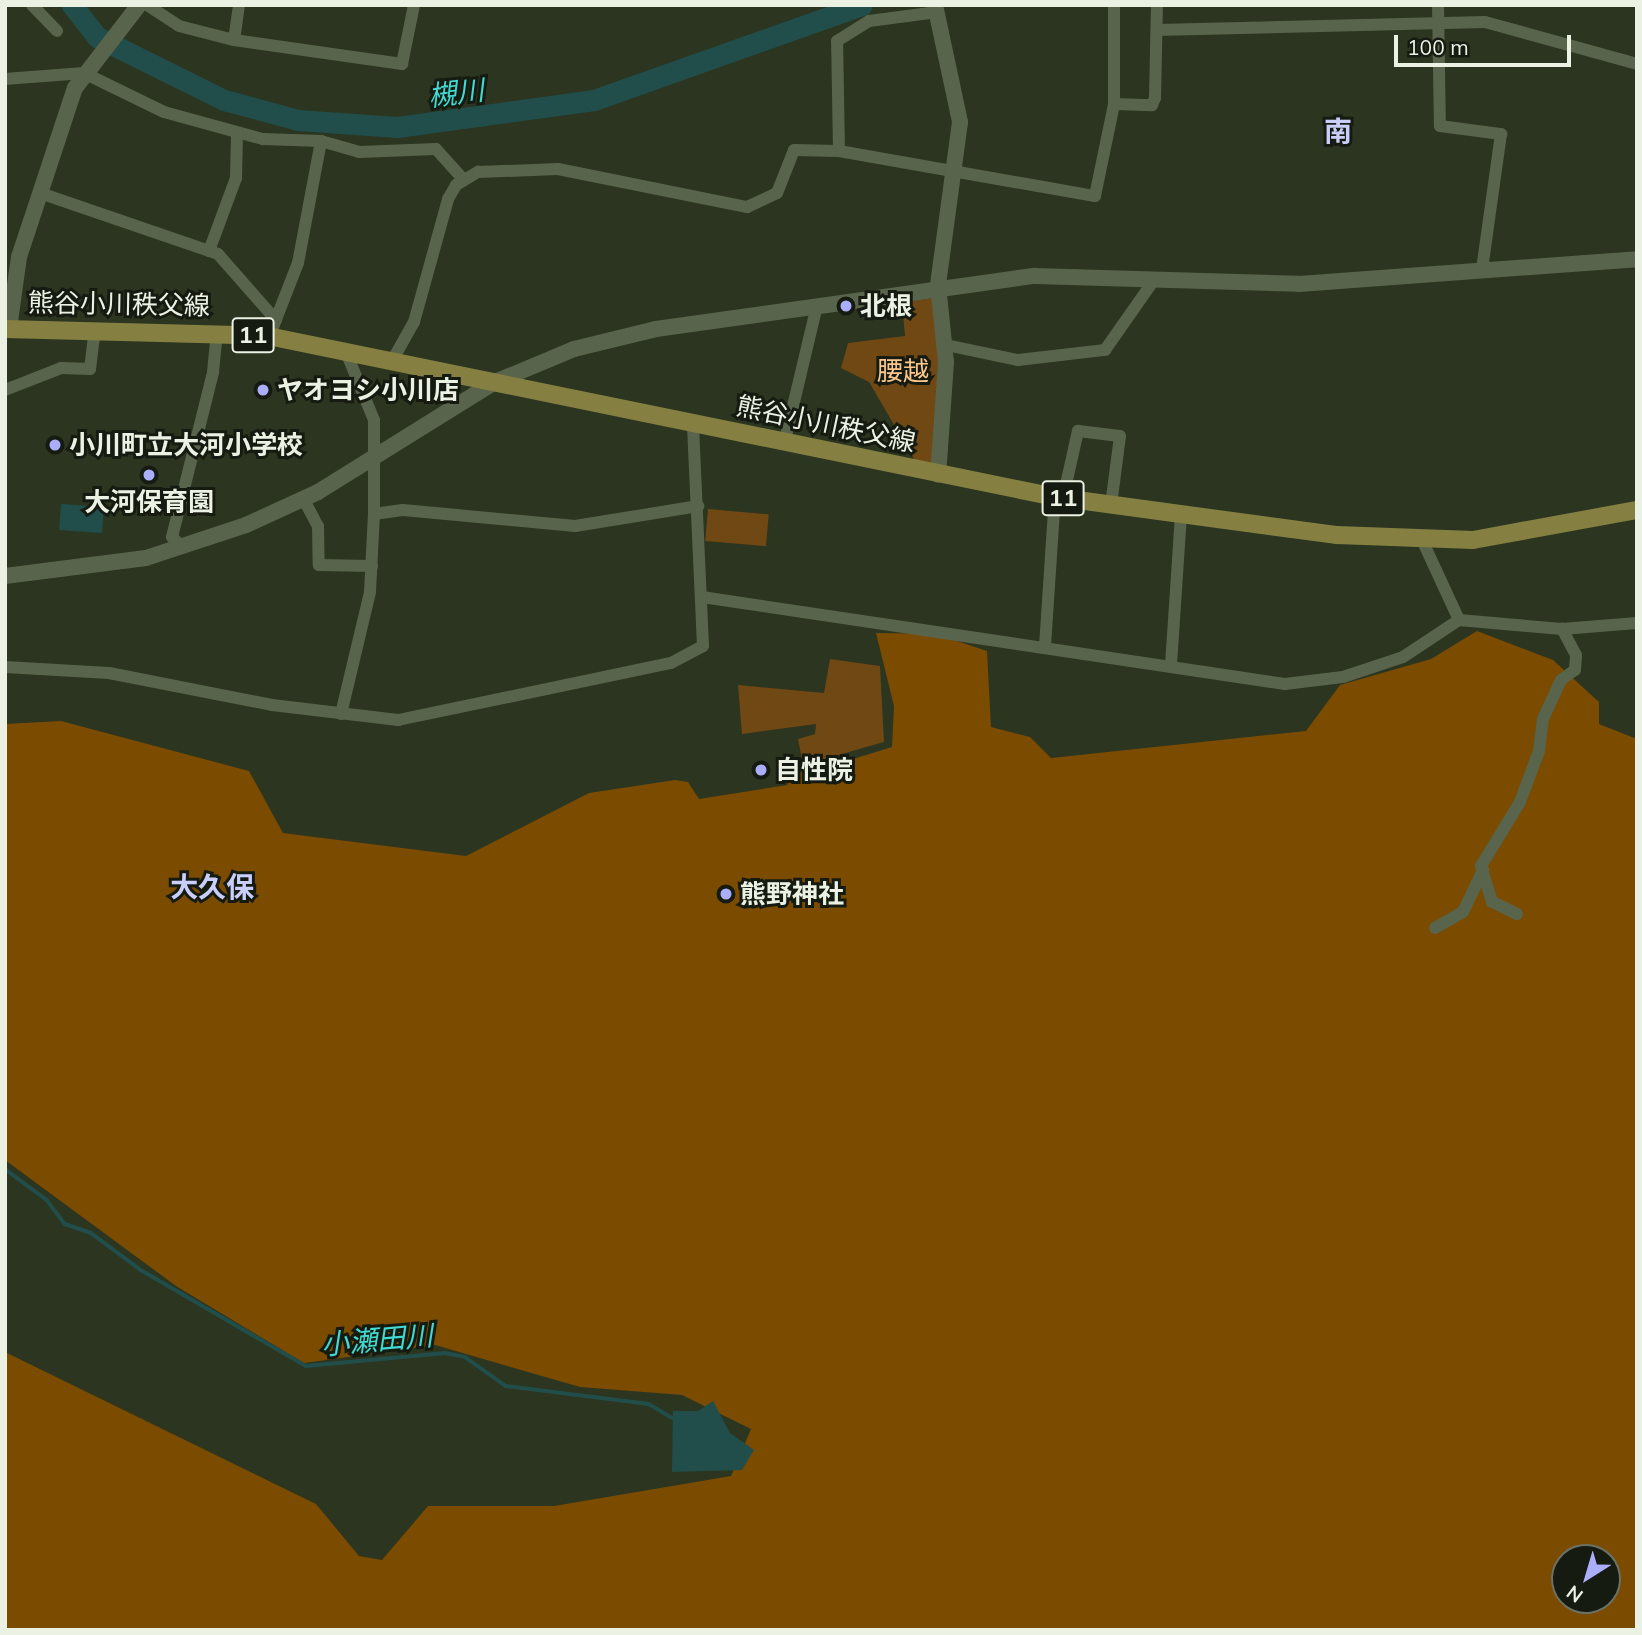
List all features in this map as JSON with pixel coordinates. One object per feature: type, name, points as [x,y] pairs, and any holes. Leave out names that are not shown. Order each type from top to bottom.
[{"type":"main road","name":"熊谷小川秩父線","points":[[7,329],[217,332],[272,328],[346,352],[784,444],[1059,498],[1423,542],[1534,533],[1637,510]]},
{"type":"street","points":[[32,5],[57,32]]},
{"type":"street","points":[[234,40],[239,5]]},
{"type":"street","points":[[7,329],[15,274],[40,193],[86,70],[141,6],[179,26],[234,40],[402,64],[414,5]]},
{"type":"street","points":[[393,361],[414,323],[448,199],[463,178],[500,169],[558,169],[747,207],[777,193],[794,150],[839,151],[1095,196],[1114,104],[1114,5]]},
{"type":"street","points":[[1114,104],[1152,105],[1157,5]]},
{"type":"street","points":[[1438,5],[1440,126],[1501,134],[1482,270]]},
{"type":"street","points":[[839,151],[837,41],[869,21],[936,9],[957,86],[953,171],[938,285],[946,345],[938,475]]},
{"type":"street","points":[[1157,30],[1437,21],[1533,32],[1637,64]]},
{"type":"street","points":[[5,79],[86,70],[164,112],[237,134],[321,141],[359,152],[436,149],[463,178]]},
{"type":"street","points":[[209,251],[236,178],[237,134]]},
{"type":"street","points":[[272,328],[298,263],[321,141]]},
{"type":"street","points":[[40,193],[209,251],[235,270],[272,328]]},
{"type":"street","points":[[5,576],[182,547],[304,500],[495,382],[619,336],[938,285],[1035,276],[1152,283],[1298,284],[1637,259]]},
{"type":"street","points":[[946,345],[1018,360],[1105,350],[1152,283]]},
{"type":"street","points":[[784,444],[817,306]]},
{"type":"street","points":[[5,390],[61,368],[90,369],[95,330]]},
{"type":"street","points":[[182,547],[172,537],[214,372],[217,332]]},
{"type":"street","points":[[341,714],[372,566],[374,514],[374,420],[346,352]]},
{"type":"street","points":[[5,667],[109,673],[341,714],[398,720],[671,663],[703,646],[693,423]]},
{"type":"street","points":[[1045,646],[1059,498],[1078,431],[1120,436],[1111,505]]},
{"type":"street","points":[[304,500],[318,526],[319,565],[372,566]]},
{"type":"street","points":[[374,514],[403,510],[575,526],[698,506]]},
{"type":"street","points":[[1171,665],[1181,514]]},
{"type":"street","points":[[1423,542],[1459,620]]},
{"type":"street","points":[[702,597],[1045,646],[1285,684],[1343,677],[1403,657],[1459,620],[1562,629],[1637,623]]},
{"type":"street","points":[[1434,928],[1463,912],[1482,870],[1520,802],[1539,751],[1543,719],[1562,680],[1575,670],[1576,655],[1562,629]]},
{"type":"street","points":[[1482,870],[1492,902],[1517,914]]},
{"type":"green space","name":"腰越","points":[[935,298],[939,352],[932,466],[917,464],[869,382],[841,368],[848,343],[905,336],[902,302]]},
{"type":"green space","points":[[708,509],[769,514],[766,546],[705,541]]},
{"type":"green space","points":[[830,659],[880,666],[884,742],[803,765],[798,739],[815,734],[816,724],[742,734],[738,685],[824,693]]},
{"type":"shaded area","points":[[1477,631],[1553,660],[1599,702],[1599,724],[1637,739],[1637,1630],[5,1630],[5,1352],[316,1504],[359,1556],[382,1560],[428,1506],[554,1506],[731,1476],[751,1429],[682,1395],[580,1387],[435,1345],[304,1363],[176,1286],[5,1160],[5,724],[61,721],[249,771],[283,833],[466,856],[589,793],[675,780],[688,782],[699,799],[787,785],[797,762],[853,759],[892,747],[894,706],[876,633],[936,634],[987,651],[991,727],[1030,737],[1051,758],[1306,731],[1340,685],[1431,659]]},
{"type":"water","points":[[61,504],[104,507],[102,533],[59,530]]},
{"type":"water","points":[[713,1401],[730,1433],[754,1450],[742,1470],[672,1472],[673,1411],[698,1411]]},
{"type":"waterway","name":"槻川","points":[[72,5],[97,37],[224,100],[298,120],[397,127],[594,100],[862,5]]},
{"type":"waterway","name":"小瀬田川","points":[[5,1169],[47,1200],[65,1224],[91,1233],[141,1270],[306,1366],[445,1353],[465,1357],[506,1386],[649,1404],[672,1418]]},
{"type":"place","name":"北根","points":[[846,306]]},
{"type":"place","name":"ヤオヨシ小川店","points":[[263,390]]},
{"type":"place","name":"小川町立大河小学校","points":[[55,445]]},
{"type":"place","name":"大河保育園","points":[[149,475]]},
{"type":"place","name":"自性院","points":[[761,770]]},
{"type":"place","name":"熊野神社","points":[[726,894]]},
{"type":"district","name":"南","points":[[1338,131]]},
{"type":"district","name":"大久保","points":[[212,887]]}]
